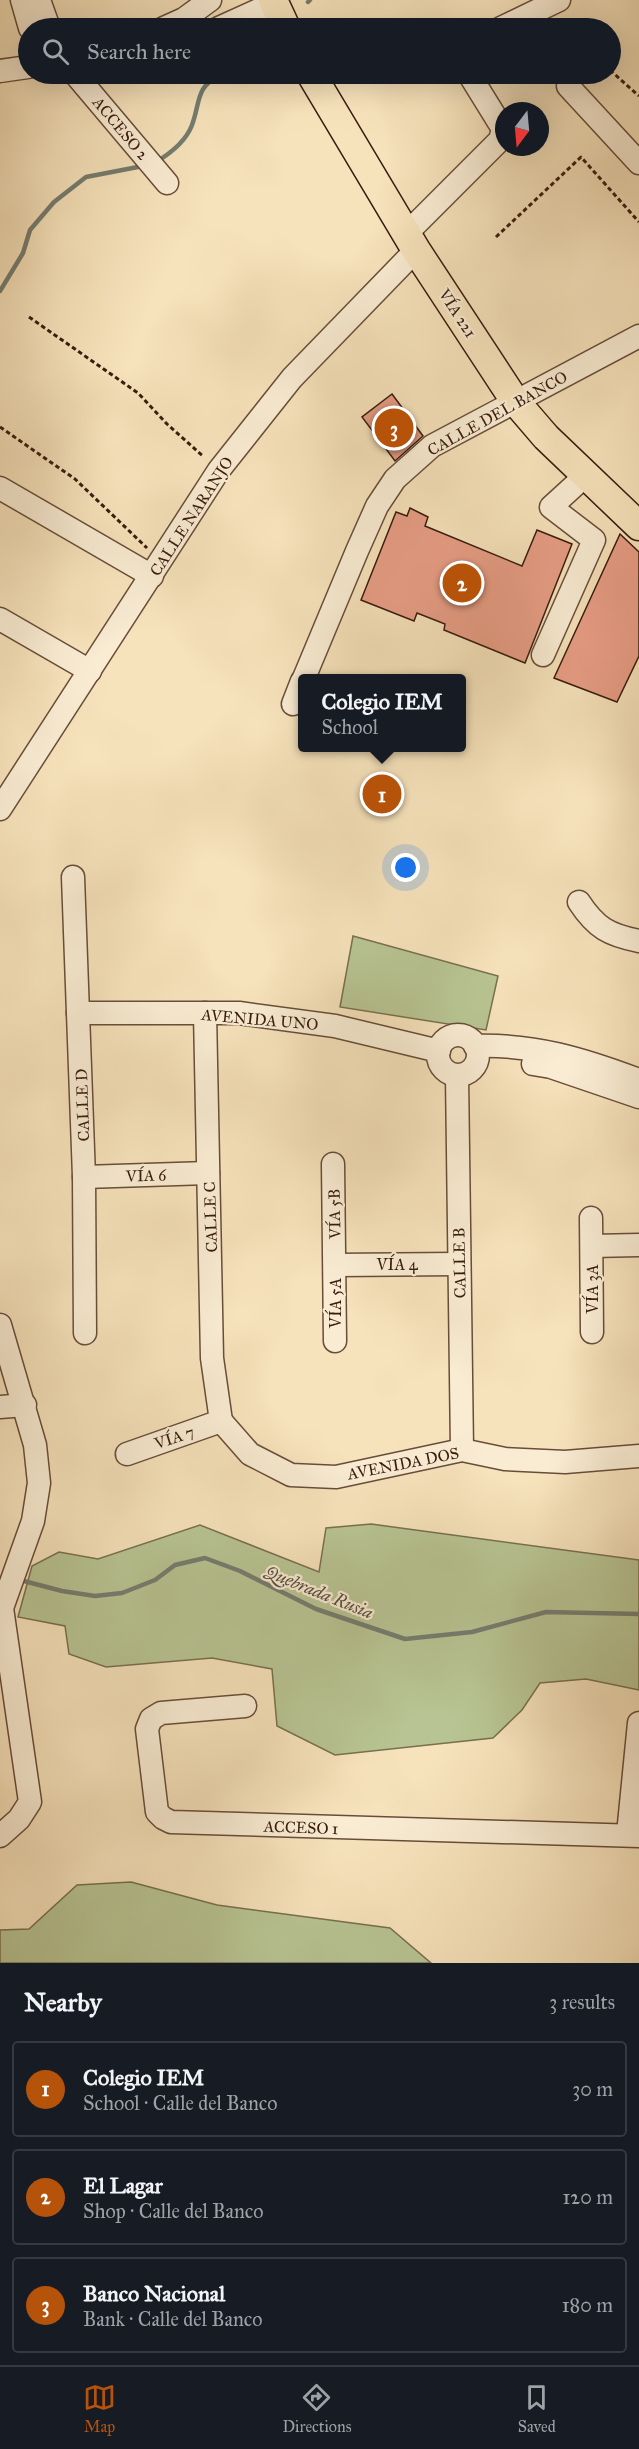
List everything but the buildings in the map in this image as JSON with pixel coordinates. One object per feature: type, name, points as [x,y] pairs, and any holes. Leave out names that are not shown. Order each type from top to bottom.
[{"type":"main road","points":[[274,1],[282,18]]},
{"type":"main road","name":"VÍA 221","points":[[317,84],[411,242],[515,401],[546,437],[639,526]]},
{"type":"street","points":[[22,0],[27,18]]},
{"type":"street","points":[[39,0],[46,18]]},
{"type":"street","points":[[185,18],[210,0]]},
{"type":"street","points":[[522,18],[559,0]]},
{"type":"street","points":[[239,18],[274,1]]},
{"type":"street","points":[[0,71],[18,68]]},
{"type":"street","name":"ACCESO 2","points":[[83,84],[167,183]]},
{"type":"street","name":"CALLE NARANJO","points":[[0,809],[219,471],[291,378],[500,140],[503,129],[475,84]]},
{"type":"street","points":[[568,86],[639,162]]},
{"type":"street","name":"CALLE DEL BANCO","points":[[306,674],[377,506],[394,479],[432,446],[639,336]]},
{"type":"street","points":[[543,655],[594,540],[546,504],[586,475]]},
{"type":"street","points":[[0,488],[157,569]]},
{"type":"street","points":[[0,620],[90,671]]},
{"type":"street","name":"CALLE DEL BANCO","points":[[292,704],[298,691]]},
{"type":"street","name":"CALLE D","points":[[73,877],[84,1177],[85,1333]]},
{"type":"street","points":[[579,902],[586,913],[603,930],[616,936],[639,941]]},
{"type":"street","name":"AVENIDA UNO","points":[[78,1013],[239,1013],[335,1026],[439,1051]]},
{"type":"street","name":"CALLE C","points":[[205,1013],[212,1358],[222,1421]]},
{"type":"street","points":[[477,1052],[475,1067],[467,1074],[457,1076],[447,1072],[441,1066],[438,1057],[444,1041],[451,1037],[466,1037],[477,1052],[551,1067],[639,1097]]},
{"type":"street","points":[[477,1052],[501,1045],[547,1051],[584,1060],[639,1080]]},
{"type":"street","name":"CALLE B","points":[[457,1076],[462,1450]]},
{"type":"street","name":"VÍA 5B","points":[[333,1164],[335,1265]]},
{"type":"street","name":"VÍA 6","points":[[84,1177],[208,1173]]},
{"type":"street","name":"VÍA 3A","points":[[591,1218],[592,1332]]},
{"type":"street","points":[[592,1246],[639,1245]]},
{"type":"street","name":"VÍA 4","points":[[335,1265],[459,1264]]},
{"type":"street","name":"VÍA 5A","points":[[335,1265],[335,1341]]},
{"type":"street","points":[[0,1325],[35,1445],[39,1483],[33,1521],[3,1602],[2,1616],[6,1630],[9,1718],[30,1802],[19,1819],[0,1836]]},
{"type":"street","points":[[0,1407],[25,1405]]},
{"type":"street","name":"AVENIDA DOS","points":[[222,1421],[250,1454],[291,1476],[336,1477],[462,1450],[506,1459],[565,1462],[639,1456]]},
{"type":"street","name":"VÍA 7","points":[[127,1454],[222,1421]]},
{"type":"street","name":"ACCESO 1","points":[[245,1706],[161,1713],[151,1719],[147,1729],[158,1812],[163,1818],[171,1822],[351,1829],[504,1830],[634,1835]]},
{"type":"street","points":[[634,1835],[639,1723]]},
{"type":"path","points":[[621,80],[639,96]]},
{"type":"path","points":[[496,237],[581,157],[639,222]]},
{"type":"path","points":[[28,317],[138,393],[167,424],[219,471]]},
{"type":"path","points":[[0,428],[75,479],[157,569]]},
{"type":"green space","points":[[353,936],[498,976],[486,1030],[340,1007]]},
{"type":"green space","points":[[371,1524],[639,1560],[639,1690],[586,1679],[540,1683],[522,1710],[493,1738],[335,1755],[277,1726],[272,1669],[212,1658],[106,1667],[69,1654],[65,1626],[18,1617],[32,1566],[59,1552],[98,1559],[200,1525],[319,1572],[326,1528]]},
{"type":"green space","points":[[131,1882],[217,1905],[390,1928],[431,1963],[0,1963],[0,1930],[29,1929],[77,1885]]},
{"type":"waterway","points":[[156,162],[172,151],[186,136],[192,125],[200,96],[207,84]]},
{"type":"waterway","points":[[0,291],[23,253],[30,230],[54,202],[86,177],[143,166]]},
{"type":"waterway","name":"Quebrada Rusia","points":[[20,1580],[62,1591],[95,1596],[122,1593],[155,1580],[175,1565],[205,1558],[240,1571],[316,1609],[405,1639],[472,1632],[546,1612],[639,1614]]},
{"type":"place","name":"Banco Nacional","points":[[394,428]]},
{"type":"place","name":"El Lagar","points":[[462,583]]},
{"type":"place","name":"Colegio IEM","points":[[382,794]]}]
